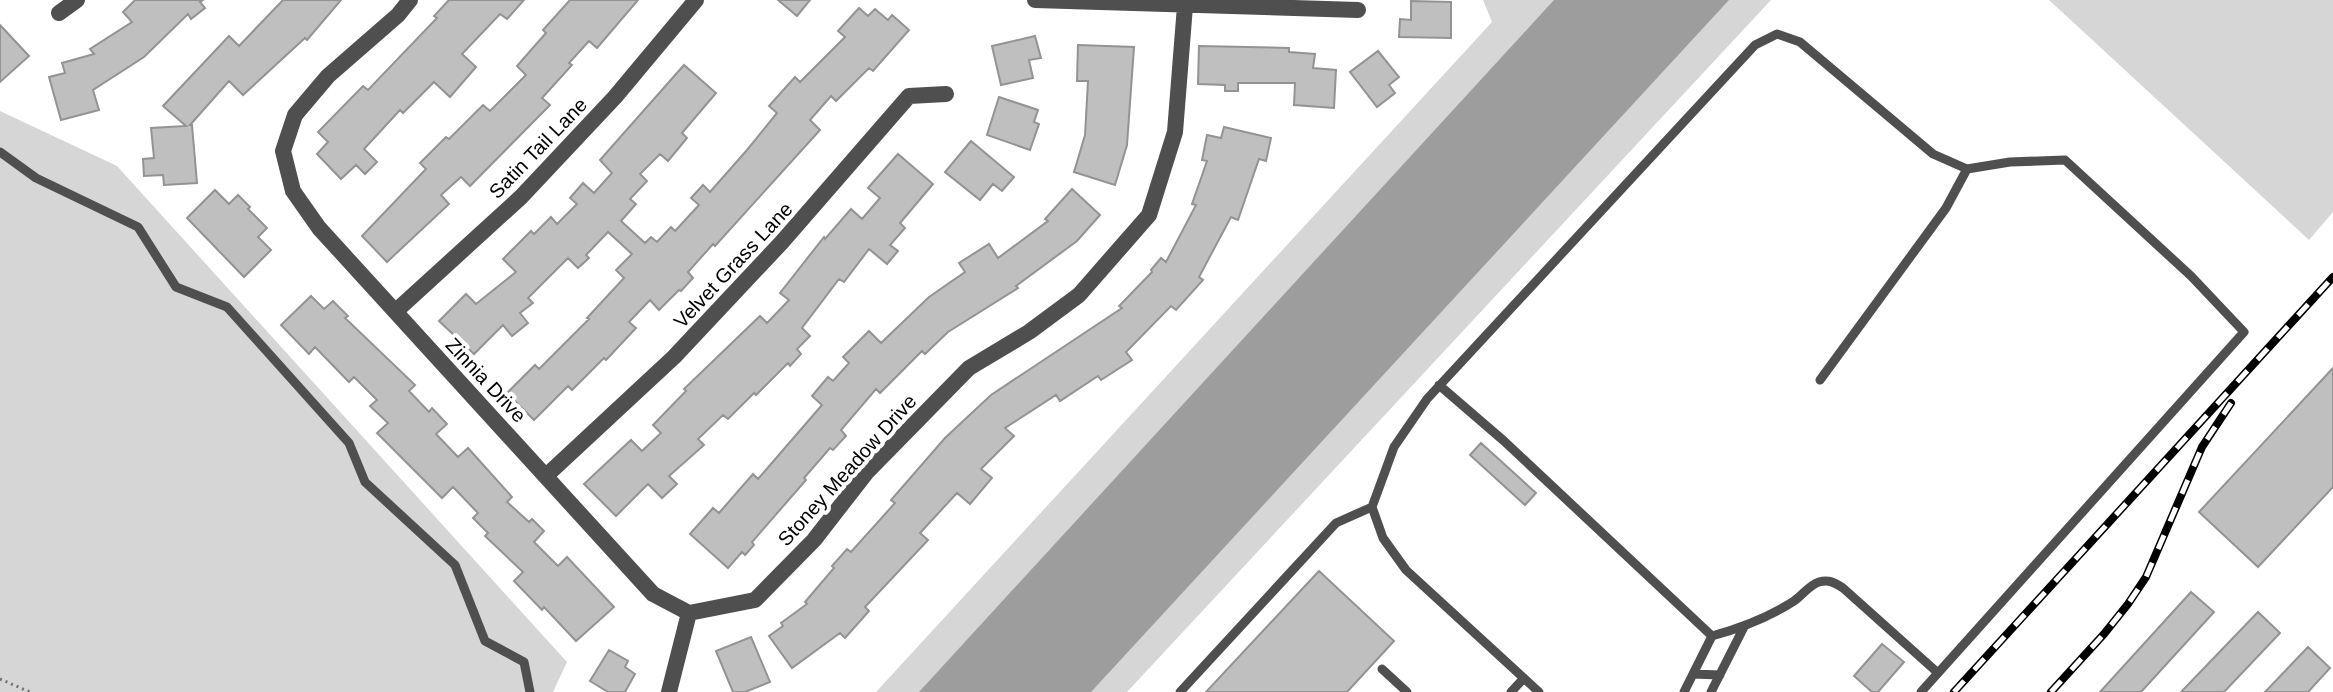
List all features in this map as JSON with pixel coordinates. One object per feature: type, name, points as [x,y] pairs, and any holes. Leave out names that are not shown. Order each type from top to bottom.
[{"type":"street","points":[[59,13],[77,0]]},
{"type":"street","name":"Zinnia Drive","points":[[410,0],[398,15],[328,76],[295,115],[283,151],[293,191],[319,228],[653,594],[689,613]]},
{"type":"street","name":"Satin Tail Lane","points":[[396,311],[521,197],[615,97],[696,0]]},
{"type":"street","points":[[1035,0],[1358,10]]},
{"type":"street","name":"Stoney Meadow Drive","points":[[689,613],[755,600],[814,540],[866,473],[969,368],[1029,332],[1079,295],[1149,215],[1175,132],[1185,6]]},
{"type":"street","name":"Velvet Grass Lane","points":[[547,475],[674,357],[782,242],[909,96],[946,94]]},
{"type":"street","points":[[669,692],[689,613]]},
{"type":"lane","points":[[1539,692],[1406,570],[1383,538],[1372,507],[1394,447],[1427,399],[1755,45],[1777,34],[1800,42],[1933,154],[1967,169],[2010,162],[2065,160],[2191,276],[2244,332],[1921,692]]},
{"type":"lane","points":[[0,152],[36,178],[138,227],[176,287],[227,307],[349,443],[365,482],[455,565],[485,641],[524,662],[530,692]]},
{"type":"lane","points":[[1820,380],[1946,208],[1967,169]]},
{"type":"lane","points":[[1439,385],[1504,441],[1712,636]]},
{"type":"lane","points":[[1180,692],[1336,523],[1372,507]]},
{"type":"lane","points":[[1684,692],[1712,636],[1744,627],[1795,600],[1822,581],[1843,588],[1938,673]]},
{"type":"lane","points":[[1711,692],[1744,627]]},
{"type":"lane","points":[[1382,669],[1407,692]]},
{"type":"lane","points":[[1693,674],[1720,675]]},
{"type":"lane","points":[[1511,692],[1524,678]]},
{"type":"path","points":[[0,679],[30,692]]},
{"type":"shaded area","points":[[1483,0],[1771,0],[1127,692],[876,692],[1492,22]]},
{"type":"shaded area","points":[[1554,0],[1729,0],[1091,692],[919,692]]},
{"type":"shaded area","points":[[2049,0],[2333,0],[2333,212],[2309,240]]},
{"type":"shaded area","points":[[0,111],[117,166],[567,662],[553,692],[0,692]]},
{"type":"building","points":[[135,0],[203,0],[200,2],[205,8],[191,19],[188,14],[144,57],[93,90],[99,110],[61,120],[49,77],[65,73],[62,63],[94,54],[90,49],[132,22],[123,12]]},
{"type":"building","points":[[283,0],[341,0],[307,40],[305,38],[243,95],[229,81],[190,125],[197,183],[164,185],[163,175],[144,176],[143,159],[154,158],[151,128],[186,126],[163,106],[229,36],[239,46]]},
{"type":"building","points":[[449,0],[524,0],[507,19],[500,14],[462,54],[476,67],[450,97],[434,82],[403,113],[400,110],[364,149],[377,162],[365,174],[356,165],[341,179],[317,154],[328,142],[318,132],[363,86],[368,90],[437,18],[434,16]]},
{"type":"building","points":[[570,0],[638,0],[597,48],[589,41],[569,63],[572,65],[542,98],[550,105],[470,186],[461,177],[441,195],[449,204],[387,262],[362,236],[426,169],[420,163],[446,137],[449,139],[483,105],[490,111],[526,75],[517,66]]},
{"type":"building","points":[[778,0],[810,0],[797,16]]},
{"type":"building","points":[[1411,1],[1451,2],[1451,38],[1399,37],[1400,19],[1411,20]]},
{"type":"building","points":[[859,8],[868,16],[875,9],[888,20],[892,15],[909,30],[873,71],[869,68],[836,101],[831,96],[810,120],[820,130],[688,272],[693,278],[681,291],[659,310],[650,300],[629,322],[636,328],[606,360],[604,358],[572,390],[568,386],[534,420],[507,393],[535,365],[539,369],[589,319],[624,278],[616,270],[632,254],[608,232],[578,268],[568,258],[528,298],[533,303],[520,313],[528,323],[512,336],[503,325],[474,354],[439,321],[466,294],[476,304],[516,272],[503,259],[531,231],[534,234],[551,217],[557,224],[577,204],[570,198],[583,183],[594,193],[612,173],[600,160],[684,65],[716,93],[682,133],[687,138],[668,161],[660,154],[640,174],[647,181],[630,199],[636,204],[621,221],[645,243],[651,237],[657,242],[671,227],[675,231],[699,205],[691,198],[703,185],[710,192],[777,113],[769,106],[795,77],[800,82],[845,37],[838,31]]},
{"type":"building","points":[[0,25],[29,56],[0,82]]},
{"type":"building","points":[[1035,36],[1041,58],[1029,60],[1033,78],[1001,85],[992,46]]},
{"type":"building","points":[[1078,45],[1134,47],[1127,145],[1115,185],[1074,172],[1085,135],[1088,81],[1077,81]]},
{"type":"building","points":[[1199,46],[1289,48],[1289,52],[1315,54],[1313,68],[1336,70],[1334,108],[1294,105],[1295,83],[1238,83],[1238,91],[1225,91],[1225,85],[1198,84]]},
{"type":"building","points":[[1378,51],[1399,77],[1389,85],[1395,93],[1377,107],[1350,72]]},
{"type":"building","points":[[999,97],[1038,110],[1034,122],[1039,124],[1030,150],[987,135]]},
{"type":"building","points":[[1224,127],[1271,138],[1266,161],[1259,159],[1238,220],[1231,217],[1199,277],[1203,280],[1176,310],[1171,306],[1126,352],[1132,360],[1101,380],[1098,376],[1060,401],[1056,395],[1005,428],[1014,436],[981,469],[992,478],[970,504],[957,493],[920,533],[928,540],[865,607],[869,611],[845,638],[840,633],[792,668],[769,636],[807,604],[805,602],[834,568],[832,566],[847,549],[851,552],[895,503],[891,500],[945,438],[991,395],[1122,308],[1119,306],[1152,272],[1161,258],[1166,262],[1196,205],[1192,204],[1207,161],[1202,160],[1207,135],[1221,138]]},
{"type":"building","points":[[971,141],[1014,177],[1002,191],[993,184],[980,200],[945,172]]},
{"type":"building","points":[[898,154],[933,184],[900,223],[905,228],[890,245],[898,251],[887,264],[869,249],[844,282],[839,279],[802,328],[810,336],[797,349],[801,354],[790,366],[788,363],[728,419],[723,415],[698,439],[704,445],[669,476],[677,484],[662,498],[648,484],[616,516],[584,484],[631,440],[642,451],[661,433],[653,425],[686,391],[684,389],[760,316],[767,323],[789,300],[780,293],[824,237],[851,209],[862,219],[880,198],[868,188]]},
{"type":"building","points":[[1072,189],[1100,215],[1077,241],[1016,286],[1018,288],[948,332],[925,354],[922,351],[880,393],[876,389],[841,430],[846,436],[833,450],[830,448],[804,478],[806,480],[752,542],[754,545],[745,555],[742,552],[728,568],[690,534],[713,508],[719,513],[753,474],[758,479],[822,405],[812,396],[828,377],[833,381],[849,363],[843,357],[869,331],[881,343],[929,297],[965,272],[959,263],[989,244],[998,258],[1048,221],[1045,219]]},
{"type":"building","points":[[215,190],[229,204],[238,195],[267,228],[258,237],[271,250],[244,277],[187,218]]},
{"type":"building","points":[[311,296],[324,309],[333,301],[348,316],[345,318],[415,385],[409,391],[429,412],[432,408],[447,424],[436,434],[458,457],[468,448],[512,497],[507,502],[544,531],[534,542],[558,566],[567,557],[614,607],[576,641],[514,581],[523,572],[485,536],[488,533],[473,518],[478,513],[453,487],[442,498],[377,433],[388,423],[370,406],[377,400],[354,377],[349,382],[315,347],[309,354],[281,325]]},
{"type":"building","points":[[2333,368],[2333,487],[2258,567],[2199,512]]},
{"type":"building","points":[[1481,443],[1536,493],[1525,505],[1470,455]]},
{"type":"building","points":[[1319,571],[1394,641],[1347,692],[1206,692]]},
{"type":"building","points":[[2191,592],[2214,612],[2141,692],[2100,692]]},
{"type":"building","points":[[2258,612],[2280,633],[2224,692],[2181,692]]},
{"type":"building","points":[[751,637],[770,682],[745,692],[733,692],[716,651]]},
{"type":"building","points":[[1882,644],[1904,662],[1878,692],[1872,692],[1854,676]]},
{"type":"building","points":[[2308,647],[2330,668],[2308,692],[2265,692]]},
{"type":"building","points":[[609,650],[628,661],[625,667],[635,674],[625,692],[608,692],[590,681]]},
{"type":"railway","points":[[1954,692],[2333,277]]},
{"type":"railway","points":[[2051,692],[2104,634],[2146,577],[2202,447],[2231,403]]}]
